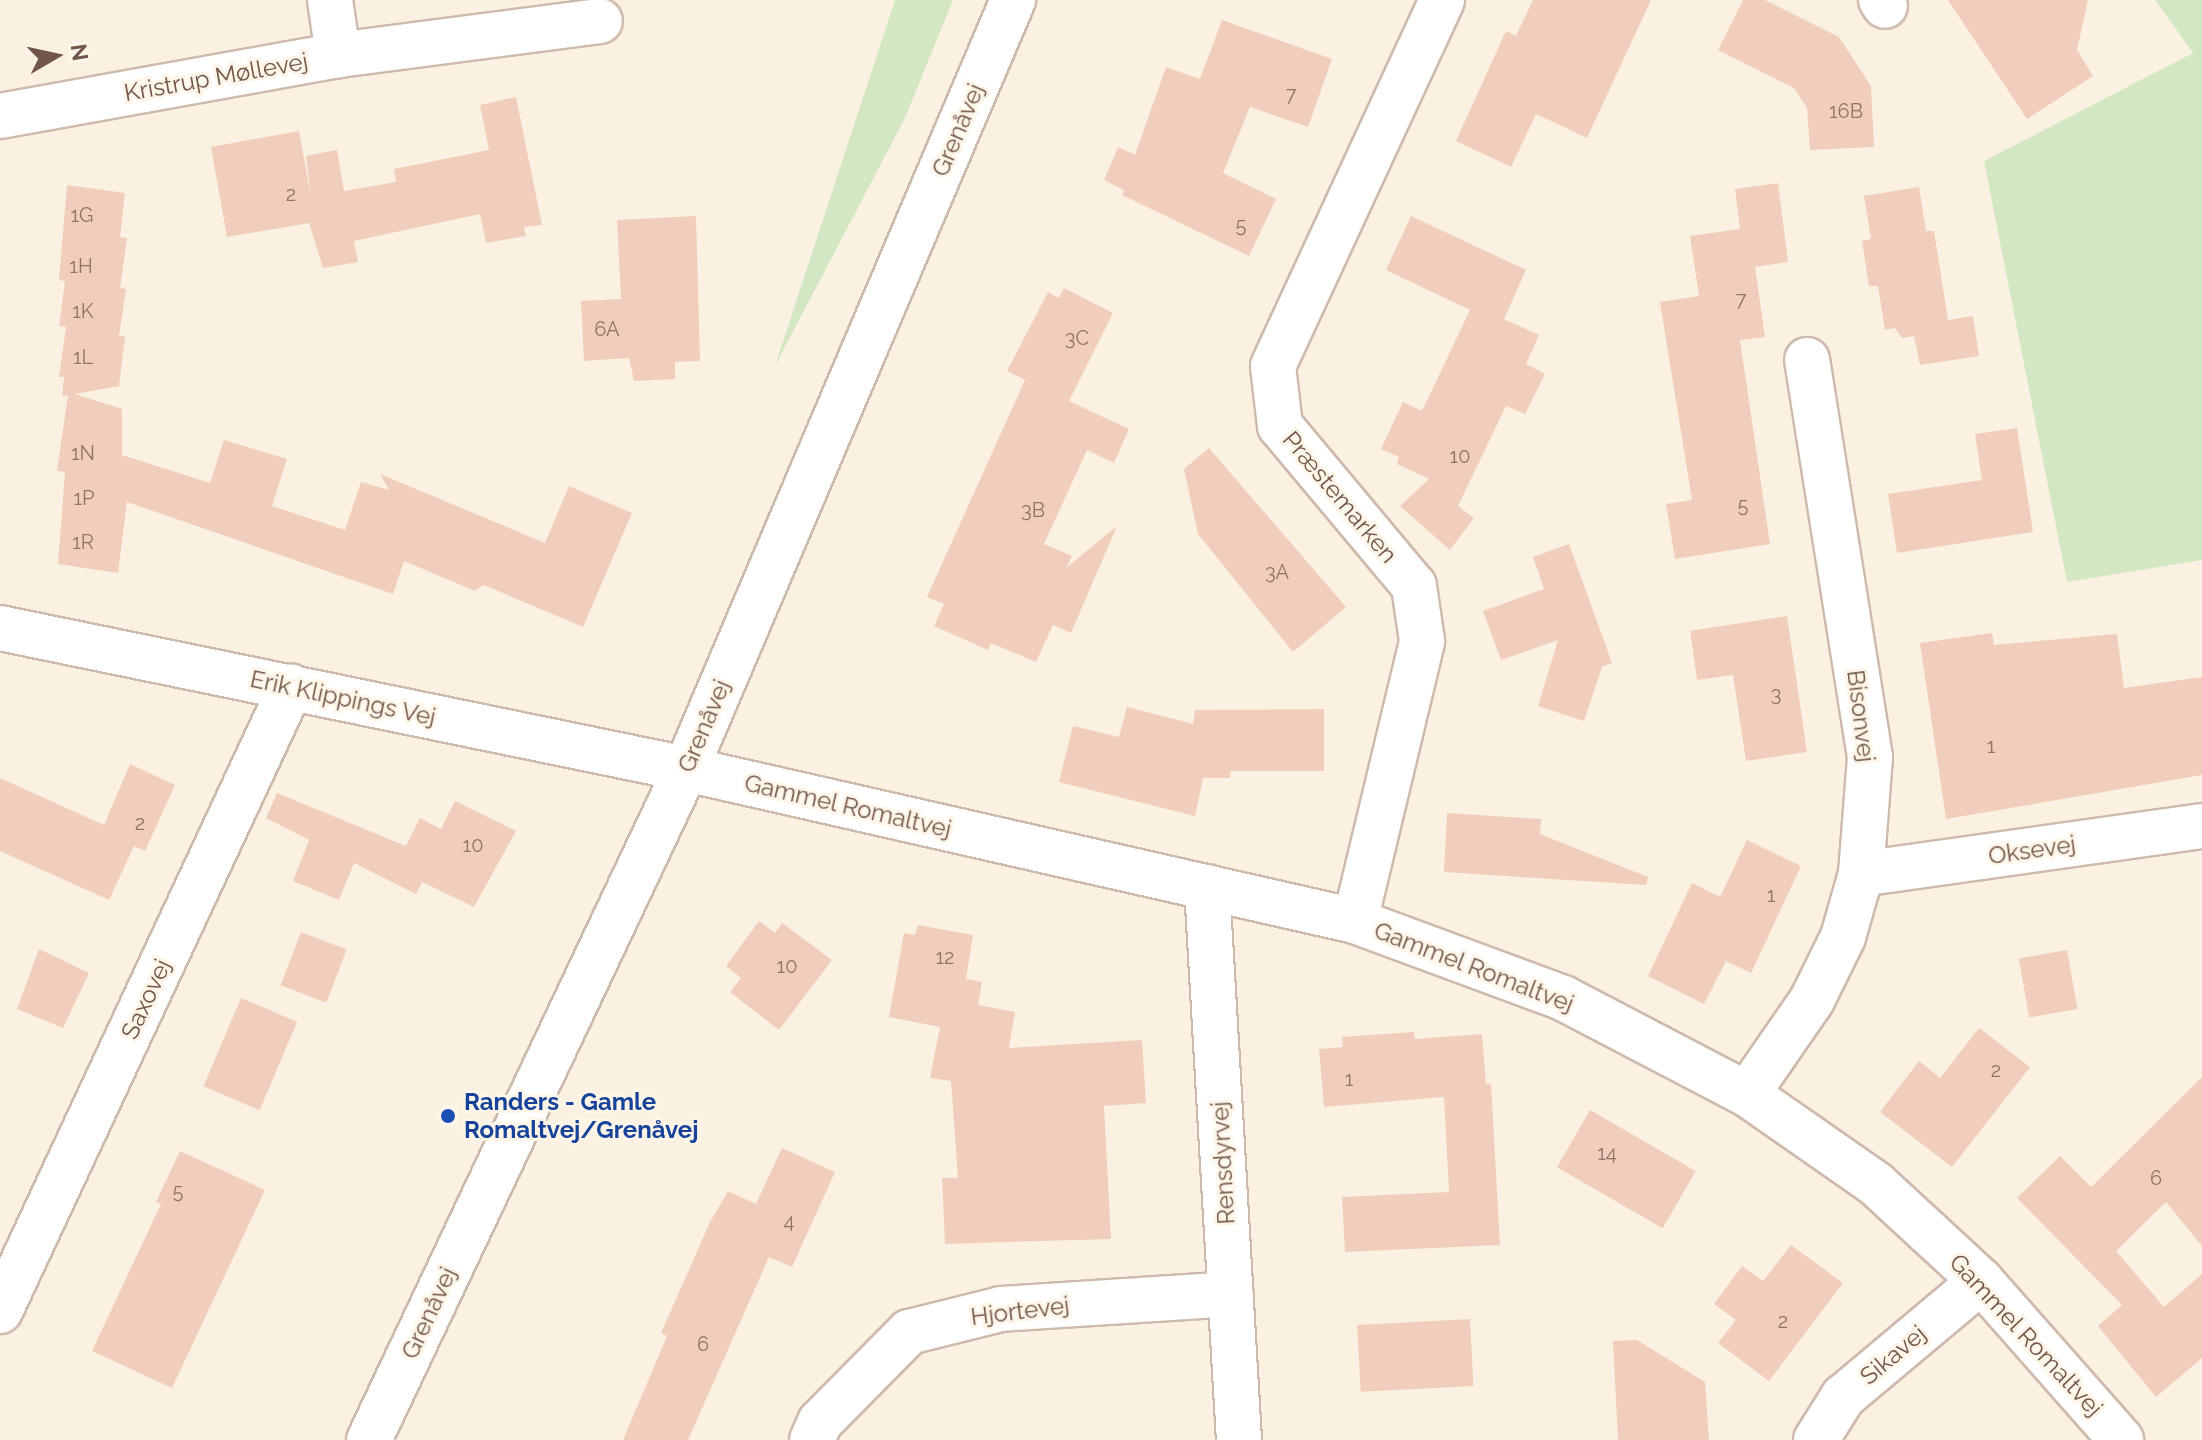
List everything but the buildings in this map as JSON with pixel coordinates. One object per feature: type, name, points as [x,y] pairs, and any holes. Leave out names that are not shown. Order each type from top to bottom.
[{"type":"street","name":"Kristrup Møllevej","points":[[330,0],[338,55]]},
{"type":"street","name":"Grenåvej","points":[[369,1440],[686,769],[1013,0]]},
{"type":"street","name":"Præstemarken","points":[[1355,921],[1422,641],[1414,586],[1280,426],[1273,366],[1442,0]]},
{"type":"street","name":"Kristrup Møllevej","points":[[0,116],[338,55],[600,21]]},
{"type":"street","name":"Bisonvej","points":[[1747,1094],[1812,1000],[1843,937],[1861,874],[1870,757],[1807,360]]},
{"type":"street","name":"Erik Klippings Vej","points":[[0,628],[686,769]]},
{"type":"street","name":"Saxovej","points":[[0,1311],[291,687]]},
{"type":"street","name":"Gammel Romaltvej","points":[[686,769],[1355,921],[1563,998],[1747,1094],[1876,1184],[1981,1281],[2121,1440]]},
{"type":"street","name":"Oksevej","points":[[1861,874],[2202,826]]},
{"type":"street","name":"Rensdyrvej","points":[[1207,887],[1239,1440]]},
{"type":"street","name":"Sikavej","points":[[1816,1440],[1843,1397],[1981,1281]]},
{"type":"street","name":"Hjortevej","points":[[812,1440],[820,1422],[909,1332],[1001,1309],[1231,1294]]},
{"type":"green space","points":[[895,0],[953,0],[905,118],[775,366]]},
{"type":"green space","points":[[2155,0],[2202,0],[2202,560],[2067,582],[1984,161],[2193,53]]},
{"type":"place","name":"Randers - Gamle Romaltvej/Grenåvej","points":[[448,1116]]}]
